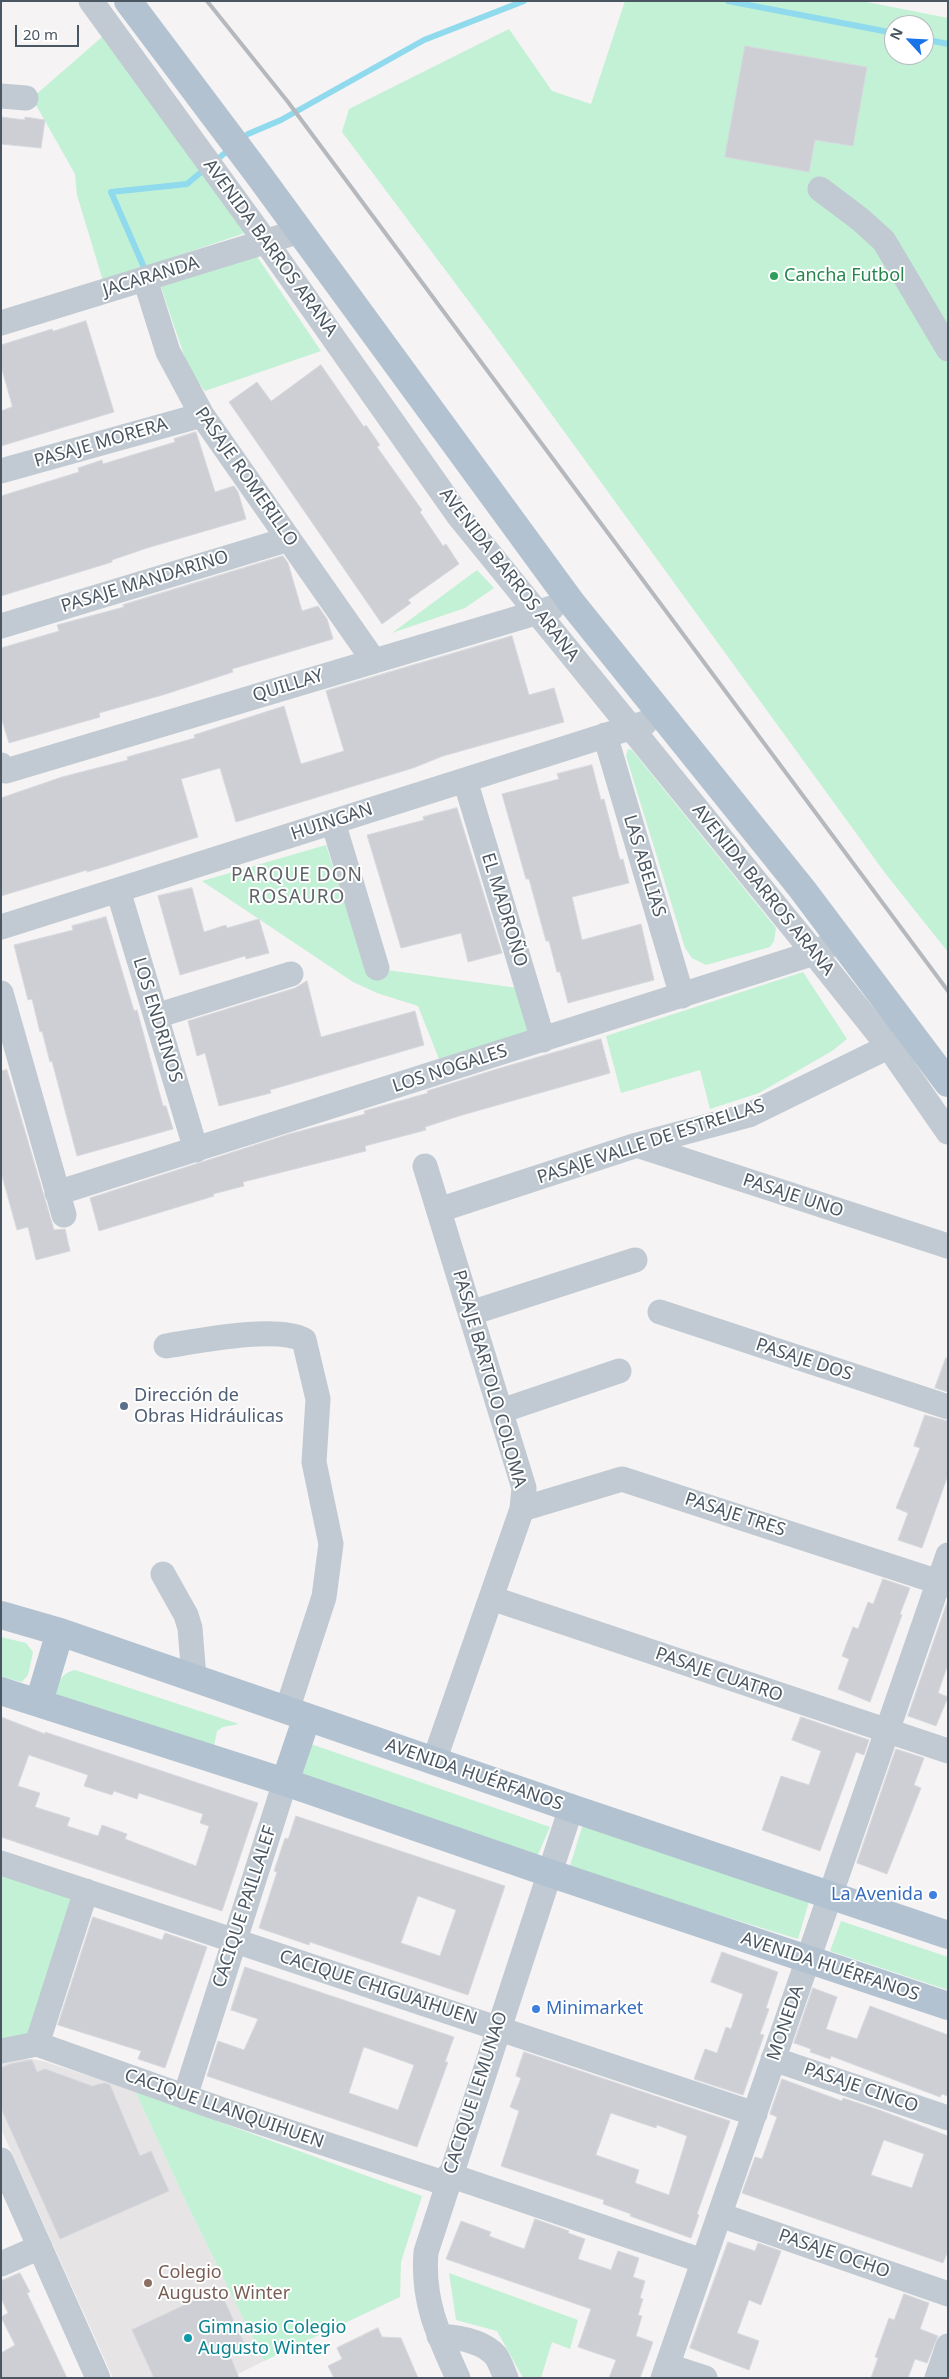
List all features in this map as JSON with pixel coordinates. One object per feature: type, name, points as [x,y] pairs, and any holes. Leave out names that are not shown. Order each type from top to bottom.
[{"type":"main road","name":"AVENIDA BARROS ARANA","points":[[128,1],[300,231],[570,602],[841,938],[948,1083]]},
{"type":"main road","name":"AVENIDA HUÉRFANOS","points":[[1,1615],[60,1632],[571,1808],[948,1935]]},
{"type":"main road","points":[[39,1702],[60,1632]]},
{"type":"main road","name":"AVENIDA HUÉRFANOS","points":[[1,1691],[285,1782],[549,1873],[948,2006]]},
{"type":"main road","name":"CACIQUE PAILLALEF","points":[[285,1782],[297,1714]]},
{"type":"street","name":"AVENIDA BARROS ARANA","points":[[91,1],[266,242],[458,515],[632,727],[889,1047],[948,1132]]},
{"type":"street","points":[[1,96],[26,98]]},
{"type":"street","points":[[820,188],[861,220],[884,241],[948,349]]},
{"type":"street","name":"JACARANDA","points":[[1,322],[300,231]]},
{"type":"street","name":"PASAJE ROMERILLO","points":[[145,279],[168,352],[202,415],[374,660]]},
{"type":"street","name":"PASAJE MORERA","points":[[1,471],[202,415]]},
{"type":"street","name":"PASAJE MANDARINO","points":[[1,626],[289,539]]},
{"type":"street","name":"QUILLAY","points":[[4,768],[570,602]]},
{"type":"street","name":"HUINGAN","points":[[1,927],[663,717]]},
{"type":"street","name":"LAS ABELIAS","points":[[605,735],[682,996]]},
{"type":"street","name":"EL MADROÑO","points":[[465,780],[543,1040]]},
{"type":"street","points":[[333,822],[377,968]]},
{"type":"street","name":"LOS ENDRINOS","points":[[118,890],[196,1150]]},
{"type":"street","name":"LOS NOGALES","points":[[1,993],[61,1204],[196,1150],[814,953],[841,938]]},
{"type":"street","points":[[156,1016],[291,974]]},
{"type":"street","name":"PASAJE VALLE DE ESTRELLAS","points":[[439,1210],[637,1145],[749,1115],[912,1034]]},
{"type":"street","name":"PASAJE UNO","points":[[637,1145],[948,1246]]},
{"type":"street","name":"PASAJE BARTOLO COLOMA","points":[[425,1166],[524,1488],[522,1509],[434,1761]]},
{"type":"street","points":[[471,1313],[635,1260]]},
{"type":"street","name":"PASAJE DOS","points":[[660,1312],[948,1407]]},
{"type":"street","points":[[166,1346],[239,1336],[294,1335],[304,1340],[318,1399],[314,1462],[331,1544],[324,1597],[297,1714]]},
{"type":"street","points":[[501,1411],[619,1371]]},
{"type":"street","name":"PASAJE TRES","points":[[522,1509],[622,1479],[943,1584]]},
{"type":"street","name":"MONEDA","points":[[666,2372],[887,1731],[943,1584],[948,1555]]},
{"type":"street","points":[[163,1574],[188,1622],[194,1678]]},
{"type":"street","name":"PASAJE CUATRO","points":[[491,1598],[948,1751]]},
{"type":"street","name":"CACIQUE PAILLALEF","points":[[185,2097],[285,1782]]},
{"type":"street","name":"CACIQUE LEMUNAO","points":[[458,2378],[429,2310],[424,2272],[426,2252],[448,2179],[571,1808]]},
{"type":"street","name":"CACIQUE CHIGUAIHUEN","points":[[1,1863],[755,2114]]},
{"type":"street","points":[[1,2051],[37,2044],[86,1891]]},
{"type":"street","name":"CACIQUE LLANQUIHUEN","points":[[37,2044],[185,2097],[448,2179],[703,2262]]},
{"type":"street","name":"PASAJE CINCO","points":[[773,2059],[948,2118]]},
{"type":"street","points":[[1,2160],[98,2378]]},
{"type":"street","name":"PASAJE OCHO","points":[[720,2215],[948,2294]]},
{"type":"street","points":[[1,2264],[40,2248]]},
{"type":"street","points":[[440,2336],[468,2340],[481,2346],[496,2356],[506,2378]]},
{"type":"street","points":[[937,2378],[948,2346]]},
{"type":"street","points":[[666,2372],[705,2378]]},
{"type":"shaded area","name":"Colegio Augusto Winter","points":[[31,2059],[46,2062],[135,2091],[187,2204],[264,2361],[230,2378],[113,2378],[1,2129],[1,2060]]},
{"type":"green space","points":[[625,1],[862,1],[933,15],[884,15],[884,65],[934,65],[934,15],[948,18],[948,952],[885,873],[494,335],[342,132],[349,109],[509,29],[552,91],[591,104]]},
{"type":"green space","points":[[102,37],[245,233],[103,281],[77,195],[75,174],[32,98]]},
{"type":"green space","points":[[256,255],[321,351],[205,391],[189,370],[160,284]]},
{"type":"green space","points":[[477,570],[494,588],[465,608],[392,633]]},
{"type":"green space","points":[[628,749],[632,750],[776,928],[774,941],[770,947],[706,965],[692,958],[685,948],[626,756]]},
{"type":"green space","name":"PARQUE DON ROSAURO","points":[[326,845],[365,967],[518,988],[530,1032],[439,1059],[418,1006],[377,993],[353,982],[202,881]]},
{"type":"green space","points":[[803,972],[847,1039],[832,1051],[759,1093],[710,1109],[700,1070],[621,1093],[606,1036]]},
{"type":"green space","points":[[1,1637],[26,1643],[33,1652],[28,1675],[22,1682],[1,1677]]},
{"type":"green space","points":[[75,1670],[239,1724],[223,1727],[217,1731],[214,1747],[55,1696],[63,1676]]},
{"type":"green space","points":[[308,1743],[550,1827],[537,1857],[296,1774]]},
{"type":"green space","points":[[583,1824],[811,1895],[798,1939],[569,1869]]},
{"type":"green space","points":[[1,1875],[71,1898],[29,2035],[1,2041]]},
{"type":"green space","points":[[841,1921],[948,1957],[948,1990],[830,1951]]},
{"type":"green space","points":[[135,2091],[422,2196],[401,2262],[400,2297],[264,2361],[187,2204]]},
{"type":"green space","points":[[449,2273],[578,2320],[570,2349],[552,2342],[541,2378],[523,2378],[497,2331],[456,2320]]},
{"type":"building","points":[[745,46],[867,67],[853,146],[815,140],[809,172],[725,157]]},
{"type":"building","points":[[1,117],[25,120],[25,117],[45,120],[41,148],[1,144]]},
{"type":"building","points":[[86,321],[114,412],[1,446],[1,411],[12,407],[12,405],[1,366],[1,345],[52,329],[53,331]]},
{"type":"building","points":[[321,365],[364,427],[366,425],[380,445],[377,447],[422,510],[420,512],[443,546],[446,544],[459,564],[408,600],[411,603],[382,624],[229,402],[257,382],[271,401]]},
{"type":"building","points":[[196,432],[215,492],[234,486],[238,492],[246,519],[147,548],[112,560],[112,562],[1,596],[1,496],[79,472],[78,468],[102,460],[103,464],[175,442],[174,439]]},
{"type":"building","points":[[283,556],[288,563],[302,611],[318,606],[327,619],[333,639],[232,669],[233,672],[166,694],[99,713],[100,717],[9,743],[1,717],[1,648],[59,631],[57,625],[124,607],[123,605]]},
{"type":"building","points":[[512,636],[529,695],[554,688],[564,722],[443,756],[413,768],[236,822],[220,768],[181,779],[198,837],[87,872],[87,870],[1,896],[1,798],[62,777],[128,760],[127,757],[195,738],[194,735],[284,706],[301,764],[344,751],[326,691]]},
{"type":"building","points":[[592,765],[601,800],[604,799],[620,860],[623,859],[629,883],[572,897],[582,940],[641,924],[654,980],[568,1003],[549,941],[546,941],[529,879],[526,879],[502,794],[559,779],[557,774]]},
{"type":"building","points":[[457,808],[502,953],[468,962],[461,933],[401,948],[367,835],[424,820],[423,817]]},
{"type":"building","points":[[192,888],[204,932],[226,925],[227,928],[259,919],[269,953],[246,959],[245,956],[180,975],[158,896]]},
{"type":"building","points":[[106,917],[134,1011],[137,1010],[163,1106],[166,1106],[173,1129],[77,1156],[52,1061],[50,1062],[42,1031],[40,1032],[32,999],[28,1000],[14,945],[73,930],[72,926]]},
{"type":"building","points":[[307,981],[321,1037],[415,1011],[424,1045],[270,1090],[271,1093],[219,1106],[205,1053],[197,1056],[188,1021],[295,988]]},
{"type":"building","points":[[601,1039],[610,1073],[459,1116],[425,1127],[426,1130],[365,1146],[366,1151],[243,1182],[244,1186],[213,1194],[214,1196],[99,1231],[90,1198],[289,1134],[365,1114],[364,1111],[428,1093],[427,1091],[497,1069]]},
{"type":"building","points":[[7,1070],[54,1230],[65,1229],[70,1251],[36,1260],[28,1227],[17,1230],[1,1172],[1,1071]]},
{"type":"building","points":[[946,1358],[948,1359],[948,1392],[935,1388]]},
{"type":"building","points":[[925,1415],[948,1421],[948,1475],[922,1548],[898,1540],[908,1513],[896,1508],[920,1448],[914,1446]]},
{"type":"building","points":[[883,1579],[910,1588],[870,1702],[838,1689],[849,1659],[842,1656],[853,1627],[858,1629],[868,1602],[873,1604]]},
{"type":"building","points":[[948,1600],[948,1664],[938,1693],[948,1697],[936,1726],[908,1716]]},
{"type":"building","points":[[1,1717],[45,1734],[45,1732],[258,1803],[222,1911],[1,1837]],"holes":[[[29,1755],[88,1775],[84,1786],[112,1795],[114,1791],[137,1799],[139,1793],[203,1814],[200,1823],[209,1826],[196,1866],[125,1839],[127,1834],[102,1825],[98,1836],[67,1826],[70,1818],[35,1807],[40,1793],[18,1786]]]},
{"type":"building","points":[[801,1717],[869,1740],[864,1755],[856,1752],[820,1851],[762,1830],[781,1776],[809,1785],[821,1751],[792,1740]]},
{"type":"building","points":[[896,1749],[924,1758],[914,1785],[921,1788],[887,1874],[857,1863]]},
{"type":"building","points":[[296,1816],[505,1886],[468,1995],[310,1942],[309,1945],[259,1928],[277,1872],[274,1871],[285,1838],[288,1839]],"holes":[[[418,1896],[456,1910],[440,1956],[401,1943]]]},
{"type":"building","points":[[93,1917],[162,1940],[165,1933],[207,1947],[165,2068],[138,2059],[141,2051],[58,2025]]},
{"type":"building","points":[[722,1952],[778,1972],[766,2008],[769,2009],[760,2034],[764,2035],[743,2095],[694,2079],[705,2049],[717,2053],[726,2027],[731,2029],[743,1994],[711,1982]]},
{"type":"building","points":[[245,1967],[454,2037],[445,2062],[448,2062],[417,2147],[207,2076],[218,2041],[244,2050],[258,2019],[231,2010]],"holes":[[[364,2047],[414,2065],[398,2110],[349,2093]]]},
{"type":"building","points":[[813,1988],[837,1997],[826,2029],[857,2039],[870,2006],[948,2035],[948,2096],[942,2094],[940,2097],[831,2056],[830,2059],[810,2052],[811,2049],[794,2043]]},
{"type":"building","points":[[524,2052],[730,2121],[697,2214],[699,2215],[691,2238],[630,2216],[631,2214],[603,2204],[604,2200],[501,2166],[519,2111],[510,2107],[521,2078],[516,2076]],"holes":[[[611,2113],[656,2128],[657,2125],[687,2136],[669,2195],[635,2183],[639,2170],[596,2155]]]},
{"type":"building","points":[[32,2060],[37,2072],[45,2069],[92,2086],[105,2083],[110,2085],[140,2156],[151,2151],[169,2191],[60,2239],[1,2108],[1,2068],[10,2064]]},
{"type":"building","points":[[782,2079],[842,2101],[843,2098],[882,2111],[948,2136],[948,2251],[943,2263],[742,2193],[755,2157],[762,2159],[777,2117],[770,2114]],"holes":[[[884,2140],[924,2154],[912,2188],[871,2175]]]},
{"type":"building","points":[[535,2219],[585,2239],[578,2259],[611,2270],[618,2251],[639,2258],[633,2277],[645,2281],[640,2298],[643,2299],[638,2315],[642,2316],[636,2336],[653,2342],[640,2378],[609,2378],[616,2360],[578,2347],[591,2309],[446,2259],[461,2221],[491,2232],[489,2236],[524,2249]]},
{"type":"building","points":[[728,2242],[755,2251],[758,2243],[781,2251],[761,2305],[749,2300],[737,2333],[759,2341],[749,2370],[690,2348]]},
{"type":"building","points":[[20,2273],[30,2292],[27,2293],[67,2378],[1,2378],[1,2353],[15,2345],[1,2317],[8,2313],[1,2298],[1,2281]]},
{"type":"building","name":"Gimnasio Colegio Augusto Winter","points":[[219,2289],[245,2345],[229,2353],[239,2378],[154,2378],[132,2330]]},
{"type":"building","points":[[904,2294],[929,2303],[920,2329],[938,2336],[927,2363],[915,2359],[908,2378],[871,2378],[878,2358],[875,2357],[889,2318],[894,2320]]},
{"type":"building","points":[[378,2328],[382,2337],[401,2338],[418,2378],[334,2378],[328,2366],[342,2359],[337,2348]]},
{"type":"waterway","points":[[241,140],[248,134],[281,120],[424,40],[524,1]]},
{"type":"waterway","points":[[728,1],[884,31]]},
{"type":"waterway","points":[[934,41],[948,44]]},
{"type":"waterway","points":[[214,162],[231,148]]},
{"type":"waterway","points":[[146,272],[111,192],[187,184],[206,168]]},
{"type":"railway","points":[[207,1],[288,102],[948,991]]},
{"type":"place","name":"Cancha Futbol","points":[[774,276]]},
{"type":"place","name":"Dirección de Obras Hidráulicas","points":[[124,1406]]},
{"type":"place","name":"La Avenida","points":[[933,1895]]},
{"type":"place","name":"Minimarket","points":[[536,2009]]},
{"type":"place","name":"Colegio Augusto Winter","points":[[148,2283]]},
{"type":"place","name":"Gimnasio Colegio Augusto Winter","points":[[188,2338]]},
{"type":"district","name":"PARQUE DON ROSAURO","points":[[297,887]]}]
